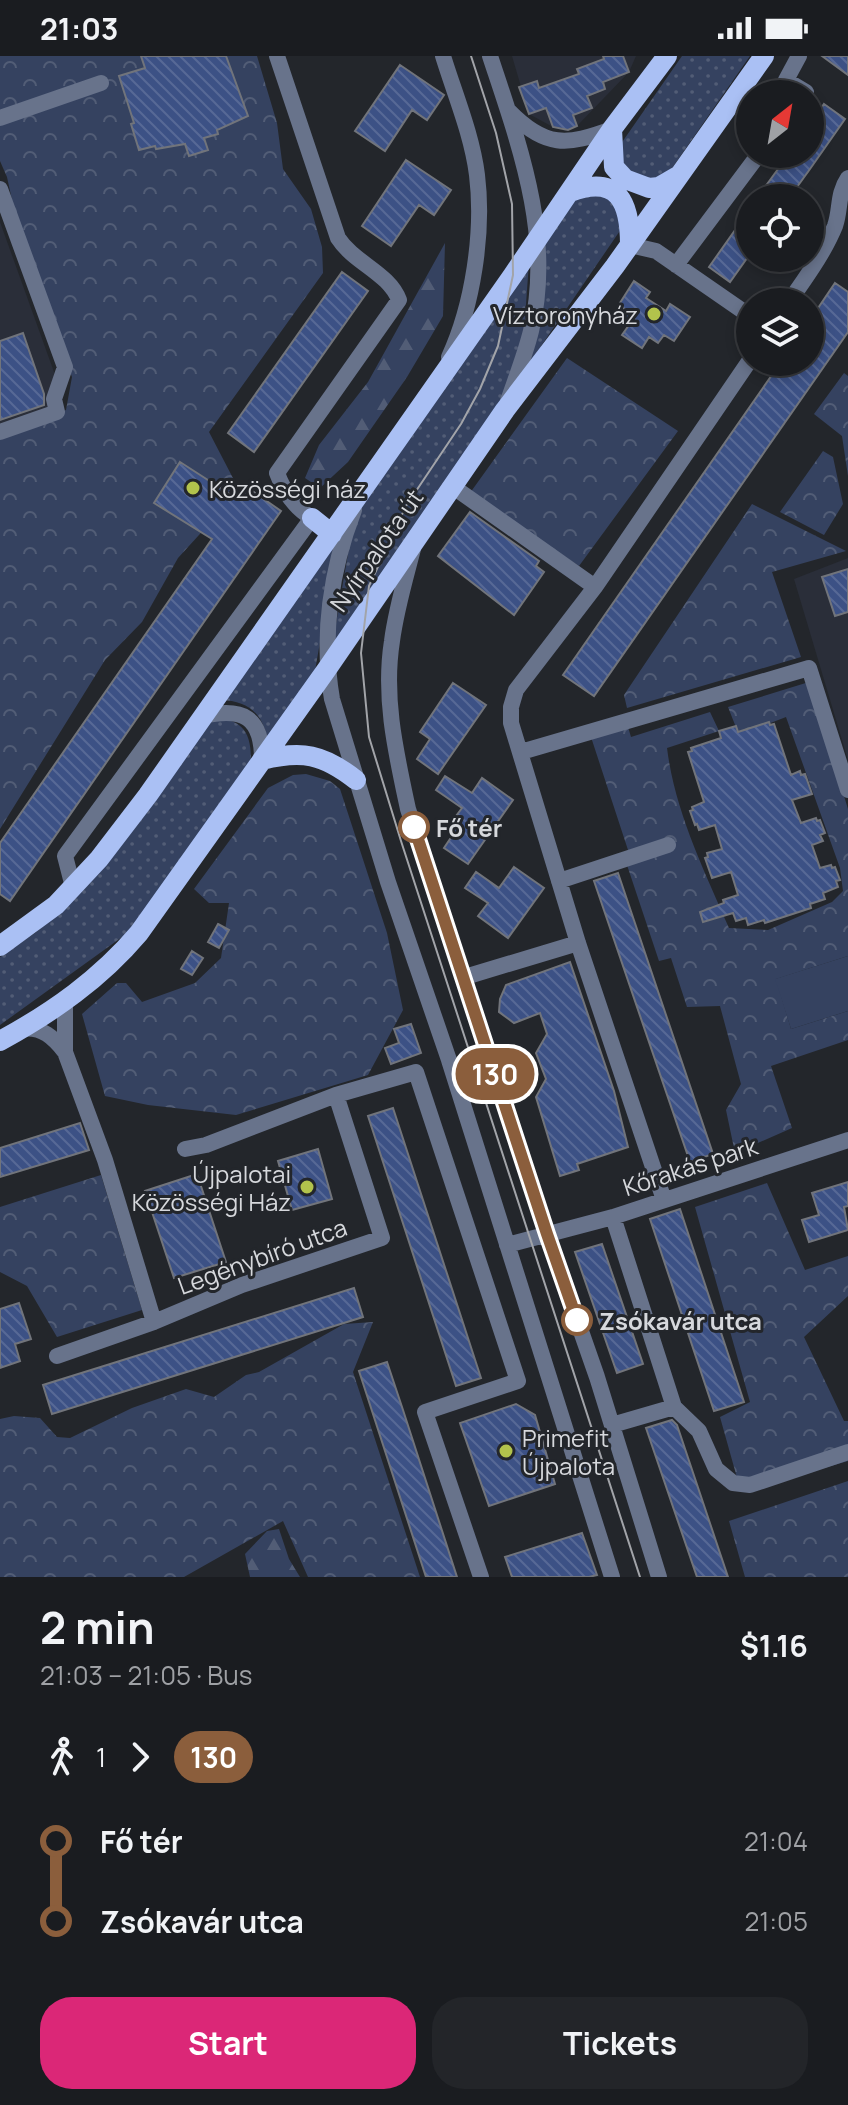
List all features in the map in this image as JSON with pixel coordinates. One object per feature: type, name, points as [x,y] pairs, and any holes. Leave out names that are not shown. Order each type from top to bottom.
[{"type":"main road","name":"Nyírpalota út","points":[[0,946],[56,905],[99,859],[148,795],[612,129],[667,56]]},
{"type":"main road","name":"Nyírpalota út","points":[[0,1041],[65,1002],[112,965],[139,933],[327,669],[505,410],[630,245],[764,56]]},
{"type":"main road","points":[[612,129],[614,167],[625,179],[649,188],[659,187],[678,176]]},
{"type":"main road","points":[[570,192],[596,186],[607,188],[619,196],[630,216],[630,245]]},
{"type":"main road","points":[[312,518],[332,534]]},
{"type":"main road","points":[[262,760],[286,754],[307,755],[338,766],[356,780]]},
{"type":"street","points":[[73,887],[65,856],[312,518],[301,512],[282,488],[277,473],[399,300],[395,288],[346,252],[338,238],[277,56]]},
{"type":"street","points":[[438,380],[455,344],[467,307],[478,208],[472,151],[443,56]]},
{"type":"street","points":[[490,56],[533,201],[538,239],[531,330],[505,410]]},
{"type":"street","points":[[786,80],[799,56]]},
{"type":"street","points":[[0,118],[101,83]]},
{"type":"street","points":[[507,110],[529,129],[554,141],[567,142],[612,129]]},
{"type":"street","points":[[676,265],[749,168]]},
{"type":"street","points":[[798,288],[824,249],[837,221],[840,189],[848,178]]},
{"type":"street","points":[[0,189],[65,367],[54,399],[57,412],[0,432]]},
{"type":"street","points":[[630,245],[656,251],[736,306]]},
{"type":"street","points":[[664,1200],[578,943],[511,723],[511,707],[516,690],[595,587],[739,376]]},
{"type":"street","points":[[452,486],[595,587]]},
{"type":"street","points":[[361,493],[343,539],[335,579],[328,630],[327,669],[332,699],[612,1577]]},
{"type":"street","points":[[417,536],[391,643],[389,700],[392,737],[408,809],[612,1425],[659,1577]]},
{"type":"street","points":[[521,752],[809,668],[848,790]]},
{"type":"street","points":[[203,716],[226,711],[242,715],[255,725],[262,741],[262,760]]},
{"type":"street","points":[[559,881],[668,845]]},
{"type":"street","points":[[465,977],[578,943]]},
{"type":"street","points":[[65,1002],[65,1052]]},
{"type":"street","points":[[22,1029],[42,1031],[54,1038],[65,1052]]},
{"type":"street","name":"Legénybíró utca","points":[[65,1052],[110,1174],[154,1322]]},
{"type":"street","points":[[185,1149],[206,1145],[336,1095],[416,1072],[518,1381],[425,1412],[481,1577]]},
{"type":"street","name":"Legénybíró utca","points":[[57,1356],[154,1322],[242,1285],[382,1238],[336,1095]]},
{"type":"street","name":"Kőrakás park","points":[[507,1245],[613,1217],[848,1140]]},
{"type":"street","points":[[613,1217],[674,1407],[699,1431],[716,1469],[733,1483],[750,1485],[848,1452]]},
{"type":"street","points":[[612,1425],[674,1407]]},
{"type":"shaded area","points":[[512,56],[636,56],[629,72],[577,126],[565,131],[529,114]]},
{"type":"shaded area","points":[[0,222],[54,372],[53,410],[0,428]]},
{"type":"shaded area","points":[[848,558],[848,760],[794,579]]},
{"type":"green space","points":[[0,56],[257,56],[277,123],[283,169],[311,209],[322,247],[323,273],[209,432],[235,482],[209,524],[178,558],[142,622],[105,660],[0,829],[0,436],[66,410],[72,377],[22,246],[7,177],[0,161]]},
{"type":"green space","points":[[682,56],[750,56],[670,171],[653,182],[625,173],[618,148]]},
{"type":"green space","points":[[579,191],[605,191],[628,219],[524,371],[539,329],[546,276],[544,242]]},
{"type":"green space","points":[[445,243],[443,316],[407,377],[348,462],[320,488],[305,478],[319,445],[368,382]]},
{"type":"green space","points":[[529,262],[524,332],[501,402],[332,647],[356,507]]},
{"type":"green space","points":[[567,358],[678,431],[579,566],[470,493]]},
{"type":"green space","points":[[844,373],[848,376],[848,476],[842,436],[814,414]]},
{"type":"green space","points":[[823,451],[833,457],[843,504],[824,535],[780,512]]},
{"type":"green space","points":[[752,504],[846,551],[772,572],[801,657],[627,708],[624,695]]},
{"type":"green space","points":[[339,531],[315,671],[267,737],[261,720],[251,709],[221,700]]},
{"type":"green space","points":[[809,682],[848,809],[848,956],[776,979],[791,1029],[848,1011],[848,1040],[771,1066],[792,1128],[735,1153],[726,1110],[741,1084],[720,1006],[687,1007],[671,958],[659,961],[625,859],[629,853],[591,737],[628,727],[631,737],[710,712],[719,731],[667,748],[677,795],[692,840],[729,928],[768,930],[832,902],[843,891],[840,868],[786,717],[739,735],[728,707]]},
{"type":"green space","points":[[209,718],[228,720],[241,727],[249,740],[251,759],[129,932],[0,1025],[0,957],[60,912]]},
{"type":"green space","points":[[306,774],[330,781],[340,789],[387,933],[403,1010],[368,1075],[236,1115],[148,1105],[105,1096],[82,1014],[117,983],[126,983],[142,1002],[195,983],[221,958],[229,903],[209,903],[194,889],[268,788],[293,775]]},
{"type":"green space","points":[[848,956],[848,1011],[791,1029],[775,979]]},
{"type":"green space","points":[[101,1175],[142,1310],[57,1337],[27,1286],[0,1272],[0,1207]]},
{"type":"green space","points":[[767,1183],[805,1270],[848,1256],[848,1296],[804,1337],[844,1421],[848,1421],[848,1461],[741,1492],[720,1417],[750,1402],[695,1207]]},
{"type":"green space","points":[[373,1322],[353,1372],[420,1577],[308,1577],[283,1521],[184,1577],[0,1577],[0,1419],[14,1416],[40,1418],[57,1437],[70,1438],[132,1408],[186,1389],[214,1397],[246,1375],[259,1372],[344,1324]]},
{"type":"green space","points":[[848,1481],[848,1577],[745,1577],[729,1521]]},
{"type":"green space","points":[[279,1529],[289,1559],[300,1577],[250,1577],[245,1554],[267,1531]]},
{"type":"building","points":[[141,56],[226,56],[248,116],[217,130],[218,134],[204,138],[208,150],[189,156],[185,144],[139,150],[119,76],[145,68]]},
{"type":"building","points":[[603,56],[623,56],[629,72],[603,82],[605,89],[587,96],[592,108],[573,115],[577,126],[568,130],[553,127],[546,108],[529,114],[519,87],[537,81],[539,88],[579,74],[577,69],[604,59]]},
{"type":"building","points":[[822,56],[848,56],[848,75]]},
{"type":"building","points":[[400,65],[444,95],[427,120],[412,110],[385,151],[355,131]]},
{"type":"building","points":[[824,104],[845,119],[824,149]]},
{"type":"building","points":[[406,160],[451,190],[434,215],[419,205],[391,246],[362,226]]},
{"type":"building","points":[[779,168],[811,168],[799,184],[767,184]]},
{"type":"building","points":[[736,229],[737,272],[730,282],[709,267]]},
{"type":"building","points":[[342,272],[368,291],[254,452],[228,433]]},
{"type":"building","name":"Víztoronyház","points":[[634,281],[650,292],[646,298],[666,311],[670,304],[690,317],[674,341],[664,335],[658,343],[649,337],[642,348],[622,335],[629,325],[620,319],[626,310],[618,306]]},
{"type":"building","points":[[835,283],[848,292],[848,332],[824,366],[824,299]]},
{"type":"building","points":[[23,333],[44,394],[44,405],[0,420],[0,341]]},
{"type":"building","points":[[771,376],[817,376],[594,696],[563,675]]},
{"type":"building","points":[[180,462],[239,500],[248,488],[281,511],[10,901],[0,894],[0,843],[212,539],[154,503]]},
{"type":"building","points":[[470,512],[539,561],[536,566],[544,572],[514,615],[438,556]]},
{"type":"building","points":[[848,569],[848,612],[835,616],[822,577]]},
{"type":"building","points":[[453,683],[486,705],[438,774],[417,759],[430,739],[420,732]]},
{"type":"building","points":[[769,722],[770,725],[774,724],[791,775],[800,771],[801,775],[805,774],[812,794],[792,800],[801,823],[816,818],[820,820],[825,833],[820,835],[823,841],[812,845],[820,868],[835,867],[840,880],[836,881],[838,887],[823,893],[825,899],[810,904],[811,908],[765,923],[764,920],[748,925],[746,918],[736,921],[733,913],[703,922],[700,912],[738,895],[731,872],[712,878],[705,858],[708,857],[707,853],[722,849],[715,825],[699,830],[690,811],[704,802],[688,752],[692,751],[691,748],[721,738],[719,731],[736,726],[738,732]]},
{"type":"building","points":[[445,776],[472,793],[482,778],[513,800],[468,864],[444,848],[454,833],[447,828],[462,808],[436,790]]},
{"type":"building","points":[[514,867],[544,888],[508,938],[478,916],[488,903],[465,888],[476,872],[499,888]]},
{"type":"building","points":[[618,873],[713,1154],[690,1162],[594,881]]},
{"type":"building","points":[[218,924],[229,930],[219,948],[208,942]]},
{"type":"building","points":[[192,951],[203,958],[192,975],[181,969]]},
{"type":"building","points":[[570,962],[614,1091],[628,1147],[577,1164],[579,1170],[560,1176],[536,1097],[546,1079],[536,1053],[547,1034],[540,1013],[514,1023],[499,1012],[506,985]]},
{"type":"building","points":[[411,1024],[421,1053],[391,1064],[385,1048],[399,1043],[394,1029]]},
{"type":"building","points":[[393,1108],[481,1378],[456,1386],[368,1116]]},
{"type":"building","points":[[80,1123],[89,1150],[0,1177],[0,1148]]},
{"type":"building","name":"Újpalotai Közösségi Ház","points":[[318,1149],[332,1199],[292,1210],[278,1161]]},
{"type":"building","points":[[197,1174],[226,1262],[174,1278],[145,1191]]},
{"type":"building","points":[[848,1182],[848,1206],[844,1207],[848,1230],[809,1242],[802,1220],[819,1215],[812,1193]]},
{"type":"building","points":[[680,1209],[744,1402],[714,1411],[650,1219]]},
{"type":"building","points":[[602,1244],[643,1364],[617,1373],[575,1252]]},
{"type":"building","points":[[354,1288],[363,1317],[52,1414],[43,1385]]},
{"type":"building","points":[[19,1303],[31,1339],[15,1344],[20,1361],[0,1368],[0,1309]]},
{"type":"building","points":[[387,1362],[457,1577],[426,1577],[359,1371]]},
{"type":"building","points":[[516,1404],[535,1415],[555,1484],[489,1506],[460,1423]]},
{"type":"building","points":[[672,1420],[677,1425],[728,1577],[697,1577],[646,1428]]},
{"type":"building","points":[[582,1533],[597,1575],[512,1577],[505,1557]]},
{"type":"tram line","points":[[471,56],[496,133],[512,204],[513,275],[498,346],[480,389],[461,424],[406,506],[369,586],[361,653],[369,737],[640,1577]]},
{"type":"bus line","name":"130","points":[[414,827],[577,1320]]},
{"type":"place","name":"Víztoronyház","points":[[654,314]]},
{"type":"place","name":"Közösségi ház","points":[[193,488]]},
{"type":"place","name":"Fő tér","points":[[414,827]]},
{"type":"place","name":"Újpalotai Közösségi Ház","points":[[307,1187]]},
{"type":"place","name":"Zsókavár utca","points":[[577,1320]]},
{"type":"place","name":"Primefit Újpalota","points":[[506,1451]]}]
